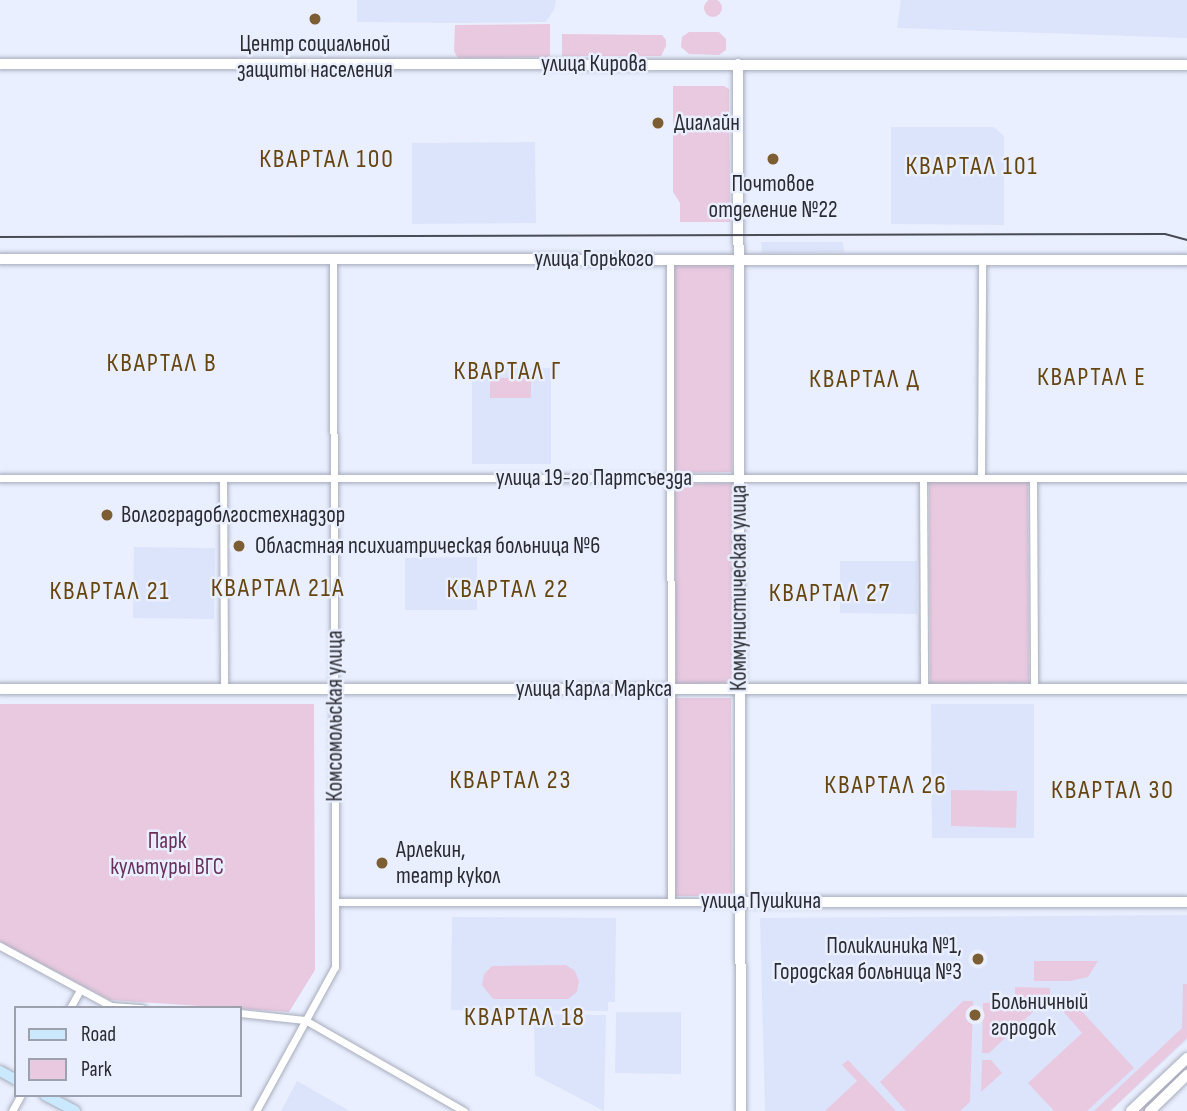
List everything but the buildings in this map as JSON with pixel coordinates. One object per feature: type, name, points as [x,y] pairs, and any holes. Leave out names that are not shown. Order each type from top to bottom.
[{"type":"main road","points":[[49,1097],[75,1111]]},
{"type":"street","name":"улица Кирова","points":[[0,64],[1187,65]]},
{"type":"street","name":"Коммунистическая улица","points":[[738,64],[741,1111]]},
{"type":"street","name":"Комсомольская улица","points":[[256,1111],[335,967],[333,258]]},
{"type":"street","name":"улица Горького","points":[[0,259],[1187,260]]},
{"type":"street","points":[[670,259],[671,902]]},
{"type":"street","points":[[981,478],[982,260]]},
{"type":"street","name":"улица 19-го Партсъезда","points":[[0,478],[1187,478]]},
{"type":"street","points":[[223,478],[224,689]]},
{"type":"street","points":[[923,478],[924,687]]},
{"type":"street","points":[[1033,478],[1034,688]]},
{"type":"street","name":"улица Карла Маркса","points":[[0,689],[1187,689]]},
{"type":"street","name":"улица Пушкина","points":[[335,902],[1187,902]]},
{"type":"street","points":[[0,946],[111,1006]]},
{"type":"street","points":[[71,1006],[80,990]]},
{"type":"street","points":[[242,1013],[306,1020],[464,1111]]},
{"type":"street","points":[[1131,1111],[1187,1058]]},
{"type":"street","points":[[1150,1111],[1187,1075]]},
{"type":"shaded area","points":[[357,0],[556,0],[554,10],[546,22],[452,23],[357,22]]},
{"type":"shaded area","points":[[901,0],[1187,0],[1187,38],[897,28]]},
{"type":"shaded area","points":[[891,127],[994,127],[1004,136],[1004,225],[891,224]]},
{"type":"shaded area","points":[[535,142],[536,223],[412,224],[412,143]]},
{"type":"shaded area","points":[[761,242],[843,242],[844,252],[762,253]]},
{"type":"shaded area","points":[[472,368],[551,368],[551,464],[472,464]]},
{"type":"shaded area","points":[[134,547],[215,548],[214,619],[133,618]]},
{"type":"shaded area","points":[[477,557],[477,610],[405,610],[405,558]]},
{"type":"shaded area","points":[[840,561],[917,561],[917,614],[840,613]]},
{"type":"shaded area","points":[[931,704],[1034,704],[1034,838],[932,838]]},
{"type":"shaded area","name":"Больничный городок","points":[[1187,915],[1187,1040],[1111,1111],[765,1111],[760,918]]},
{"type":"shaded area","points":[[452,917],[616,918],[615,1002],[608,1002],[608,1011],[451,1010]]},
{"type":"shaded area","points":[[616,1012],[681,1012],[681,1074],[615,1073]]},
{"type":"shaded area","points":[[534,1014],[606,1015],[604,1111],[535,1075]]},
{"type":"shaded area","points":[[297,1081],[350,1111],[281,1111]]},
{"type":"green space","points":[[713,-1],[719,2],[722,8],[719,14],[713,17],[707,14],[704,8],[707,2]]},
{"type":"green space","points":[[550,24],[550,57],[458,58],[454,51],[455,25]]},
{"type":"green space","points":[[689,32],[719,32],[726,39],[726,50],[719,55],[689,54],[681,47],[682,37]]},
{"type":"green space","points":[[562,34],[662,35],[666,46],[661,56],[562,56]]},
{"type":"green space","points":[[673,86],[724,86],[729,89],[730,222],[680,222],[680,203],[673,192]]},
{"type":"green space","points":[[672,265],[732,265],[732,472],[673,473]]},
{"type":"green space","points":[[490,378],[531,378],[531,398],[490,398]]},
{"type":"green space","points":[[1028,481],[1029,683],[930,684],[929,482]]},
{"type":"green space","points":[[732,483],[732,683],[676,684],[675,484]]},
{"type":"green space","points":[[675,698],[731,698],[732,896],[675,896]]},
{"type":"green space","name":"Парк культуры ВГС","points":[[0,704],[314,704],[315,970],[289,1012],[242,1009],[242,1006],[110,1000],[0,942]]},
{"type":"green space","points":[[951,790],[1017,791],[1016,828],[951,826]]},
{"type":"green space","points":[[1034,961],[1098,961],[1088,977],[1070,981],[1034,981]]},
{"type":"green space","points":[[566,965],[575,971],[579,981],[577,992],[568,999],[493,999],[482,985],[484,974],[492,966]]},
{"type":"green space","points":[[1183,984],[1187,984],[1187,1038],[1110,1111],[1094,1111],[1182,1028]]},
{"type":"green space","points":[[1015,987],[1050,988],[1050,996],[989,1053],[982,1053],[983,1003],[1003,1003],[1015,998]]},
{"type":"green space","points":[[1066,994],[1134,1068],[1087,1111],[1054,1111],[1028,1083],[1082,1033],[1056,1003]]},
{"type":"green space","points":[[963,1001],[973,1001],[970,1102],[960,1111],[906,1111],[880,1082]]},
{"type":"green space","points":[[848,1060],[896,1111],[825,1111],[857,1081],[842,1065]]},
{"type":"green space","points":[[982,1060],[991,1060],[1002,1073],[981,1092]]},
{"type":"green space","points":[[1187,1064],[1187,1070],[1144,1111],[1137,1111]]},
{"type":"tram line","points":[[0,237],[1165,234],[1187,240]]},
{"type":"place","name":"Центр социальной защиты населения","points":[[315,19]]},
{"type":"place","name":"Диалайн","points":[[658,123]]},
{"type":"place","name":"Почтовое отделение №22","points":[[773,159]]},
{"type":"place","name":"Волгоградоблгостехнадзор","points":[[107,515]]},
{"type":"place","name":"Областная психиатрическая больница №6","points":[[239,546]]},
{"type":"place","name":"Арлекин, театр кукол","points":[[382,863]]},
{"type":"place","name":"Поликлиника №1, Городская больница №3","points":[[978,959]]},
{"type":"place","name":"Больничный городок","points":[[975,1015]]},
{"type":"district","name":"КВАРТАЛ 100","points":[[327,160]]},
{"type":"district","name":"КВАРТАЛ 101","points":[[972,167]]},
{"type":"district","name":"КВАРТАЛ В","points":[[162,364]]},
{"type":"district","name":"КВАРТАЛ Г","points":[[508,372]]},
{"type":"district","name":"КВАРТАЛ Е","points":[[1092,378]]},
{"type":"district","name":"КВАРТАЛ Д","points":[[865,380]]},
{"type":"district","name":"КВАРТАЛ 21А","points":[[278,589]]},
{"type":"district","name":"КВАРТАЛ 22","points":[[508,590]]},
{"type":"district","name":"КВАРТАЛ 21","points":[[110,592]]},
{"type":"district","name":"КВАРТАЛ 27","points":[[830,594]]},
{"type":"district","name":"КВАРТАЛ 23","points":[[511,781]]},
{"type":"district","name":"КВАРТАЛ 26","points":[[886,786]]},
{"type":"district","name":"КВАРТАЛ 30","points":[[1113,791]]},
{"type":"district","name":"КВАРТАЛ 18","points":[[525,1018]]}]
